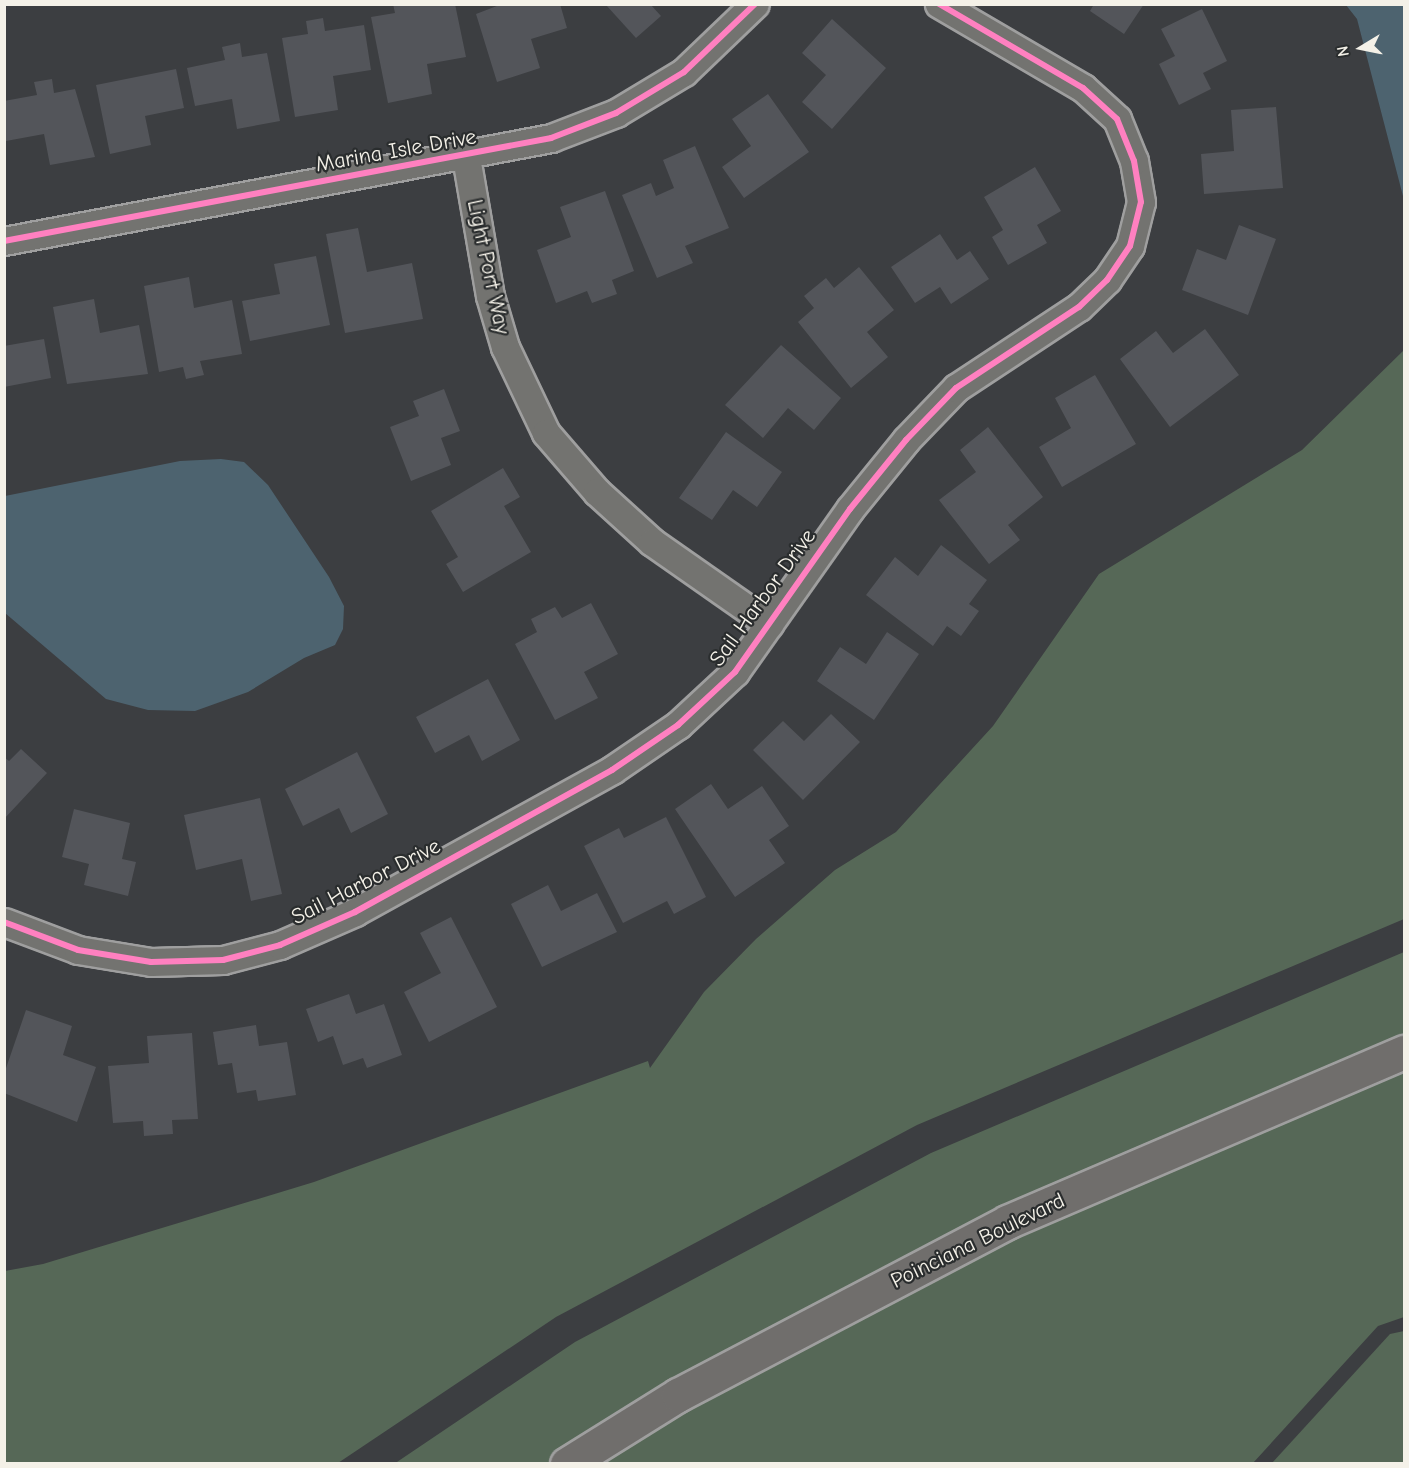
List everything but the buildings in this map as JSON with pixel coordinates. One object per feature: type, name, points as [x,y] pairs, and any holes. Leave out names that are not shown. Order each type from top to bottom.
[{"type":"main road","name":"Poinciana Boulevard","points":[[567,1464],[678,1395],[1007,1222],[1404,1052]]},
{"type":"street","name":"Marina Isle Drive","points":[[4,241],[466,157],[551,138],[616,113],[684,72],[755,4]]},
{"type":"street","name":"Sail Harbor Drive","points":[[4,922],[78,950],[152,962],[223,960],[280,945],[355,912],[612,770],[678,725],[735,672],[850,509],[906,440],[956,388],[1079,306],[1107,280],[1130,246],[1141,202],[1134,161],[1117,119],[1083,88],[939,4]]},
{"type":"street","name":"Light Port Way","points":[[466,157],[490,296],[505,347],[546,434],[597,492],[652,542],[769,624]]},
{"type":"green space","points":[[1404,350],[1404,919],[917,1125],[556,1317],[338,1463],[5,1463],[5,1271],[43,1264],[314,1182],[648,1061],[650,1068],[704,992],[756,939],[835,870],[896,832],[993,726],[1099,574],[1302,450]]},
{"type":"green space","points":[[1404,952],[1404,1317],[1378,1326],[1253,1463],[394,1464],[575,1342],[931,1153]]},
{"type":"green space","points":[[1404,1331],[1404,1463],[1272,1463],[1390,1334]]},
{"type":"water","points":[[1346,5],[1404,5],[1404,200],[1357,19]]},
{"type":"water","points":[[221,459],[244,462],[268,485],[329,577],[344,606],[343,629],[335,645],[304,658],[248,692],[195,711],[148,710],[106,699],[5,613],[5,496],[180,461]]},
{"type":"cycle path","points":[[4,241],[551,138],[616,113],[684,72],[755,4]]},
{"type":"cycle path","points":[[4,922],[78,950],[151,962],[223,960],[280,945],[355,912],[612,770],[678,725],[735,672],[850,509],[906,440],[956,388],[1079,307],[1107,280],[1130,246],[1141,202],[1134,161],[1117,119],[1083,88],[939,4]]}]
